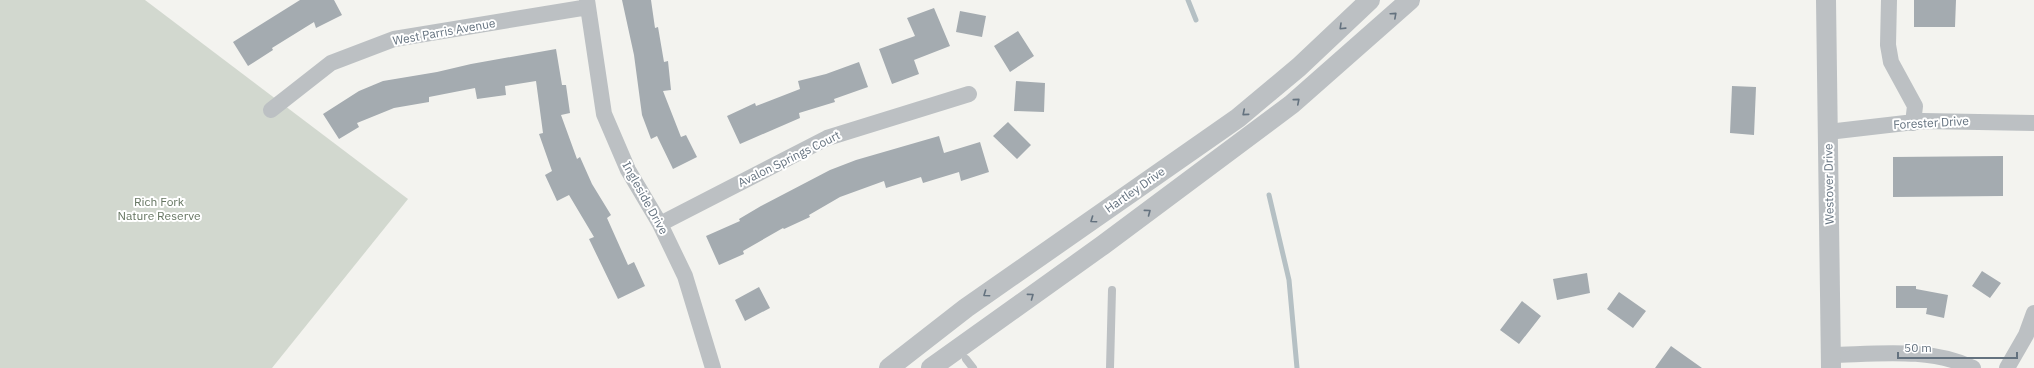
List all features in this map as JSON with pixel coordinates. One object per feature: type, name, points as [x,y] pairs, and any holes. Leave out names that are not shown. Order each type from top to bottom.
[{"type":"street","name":"Hartley Drive","points":[[889,368],[966,308],[1238,118],[1300,67],[1370,0]]},
{"type":"street","name":"Hartley Drive","points":[[931,368],[1096,250],[1292,104],[1410,0]]},
{"type":"street","name":"Westover Drive","points":[[1826,0],[1831,362]]},
{"type":"street","points":[[1889,0],[1888,45],[1891,62],[1915,106],[1913,122]]},
{"type":"street","name":"West Parris Avenue","points":[[271,110],[330,63],[394,39],[588,4]]},
{"type":"street","name":"Ingleside Drive","points":[[588,4],[604,114],[628,170],[660,224],[685,276],[713,368]]},
{"type":"street","name":"Avalon Springs Court","points":[[660,224],[827,138],[969,94]]},
{"type":"street","name":"Forester Drive","points":[[1828,132],[1913,122],[1998,122],[2034,124]]},
{"type":"street","points":[[2007,368],[2026,335],[2034,313]]},
{"type":"street","points":[[1831,362],[1904,354],[1957,360],[1973,368]]},
{"type":"lane","points":[[1110,368],[1112,290]]},
{"type":"lane","points":[[966,359],[973,368]]},
{"type":"green space","name":"Rich Fork Nature Reserve","points":[[0,0],[145,0],[408,199],[272,368],[0,368]]},
{"type":"building","points":[[300,0],[334,0],[342,15],[316,28],[314,22],[272,48],[273,50],[248,66],[233,42]]},
{"type":"building","points":[[622,0],[651,0],[655,28],[658,27],[664,62],[668,61],[671,90],[663,91],[681,137],[686,135],[697,157],[673,169],[657,136],[651,139],[642,115],[634,55]]},
{"type":"building","points":[[1914,0],[1956,0],[1955,27],[1914,27]]},
{"type":"building","points":[[934,8],[950,46],[914,60],[919,74],[892,84],[879,49],[915,36],[907,18]]},
{"type":"building","points":[[960,11],[986,16],[982,37],[956,32]]},
{"type":"building","points":[[1018,31],[1034,56],[1010,72],[994,46]]},
{"type":"building","points":[[556,49],[562,85],[566,85],[570,113],[561,115],[577,159],[580,157],[592,184],[611,215],[607,218],[628,265],[634,262],[645,286],[618,299],[589,239],[594,237],[569,195],[557,201],[545,175],[552,171],[539,134],[543,133],[536,81],[505,86],[506,95],[477,99],[475,88],[429,97],[429,102],[394,108],[357,123],[359,127],[339,139],[323,114],[359,91],[383,81]]},
{"type":"building","points":[[859,62],[868,87],[834,99],[835,102],[799,113],[800,118],[740,144],[727,116],[755,103],[756,106],[800,89],[798,81],[826,74]]},
{"type":"building","points":[[1016,81],[1045,83],[1044,112],[1014,111]]},
{"type":"building","points":[[1732,86],[1756,87],[1754,135],[1730,133]]},
{"type":"building","points":[[1008,122],[1031,145],[1017,159],[993,136]]},
{"type":"building","points":[[939,136],[944,153],[980,142],[989,172],[961,181],[959,172],[923,183],[921,177],[886,188],[884,181],[840,197],[809,215],[810,217],[784,229],[783,228],[743,251],[744,254],[719,265],[706,236],[740,221],[739,219],[761,206],[830,170],[856,160]]},
{"type":"building","points":[[2003,156],[2003,196],[1893,197],[1893,157]]},
{"type":"building","points":[[1982,271],[2001,283],[1990,298],[1972,286]]},
{"type":"building","points":[[1587,273],[1590,293],[1557,300],[1553,279]]},
{"type":"building","points":[[1896,286],[1916,286],[1916,289],[1948,295],[1944,318],[1926,314],[1927,308],[1896,308]]},
{"type":"building","points":[[759,287],[770,308],[745,321],[735,300]]},
{"type":"building","points":[[1619,292],[1646,311],[1633,328],[1607,309]]},
{"type":"building","points":[[1522,301],[1541,316],[1519,344],[1500,330]]},
{"type":"building","points":[[1671,346],[1702,368],[1655,368]]},
{"type":"waterway","points":[[1188,0],[1196,20]]},
{"type":"waterway","points":[[1269,195],[1289,280],[1297,368]]}]
